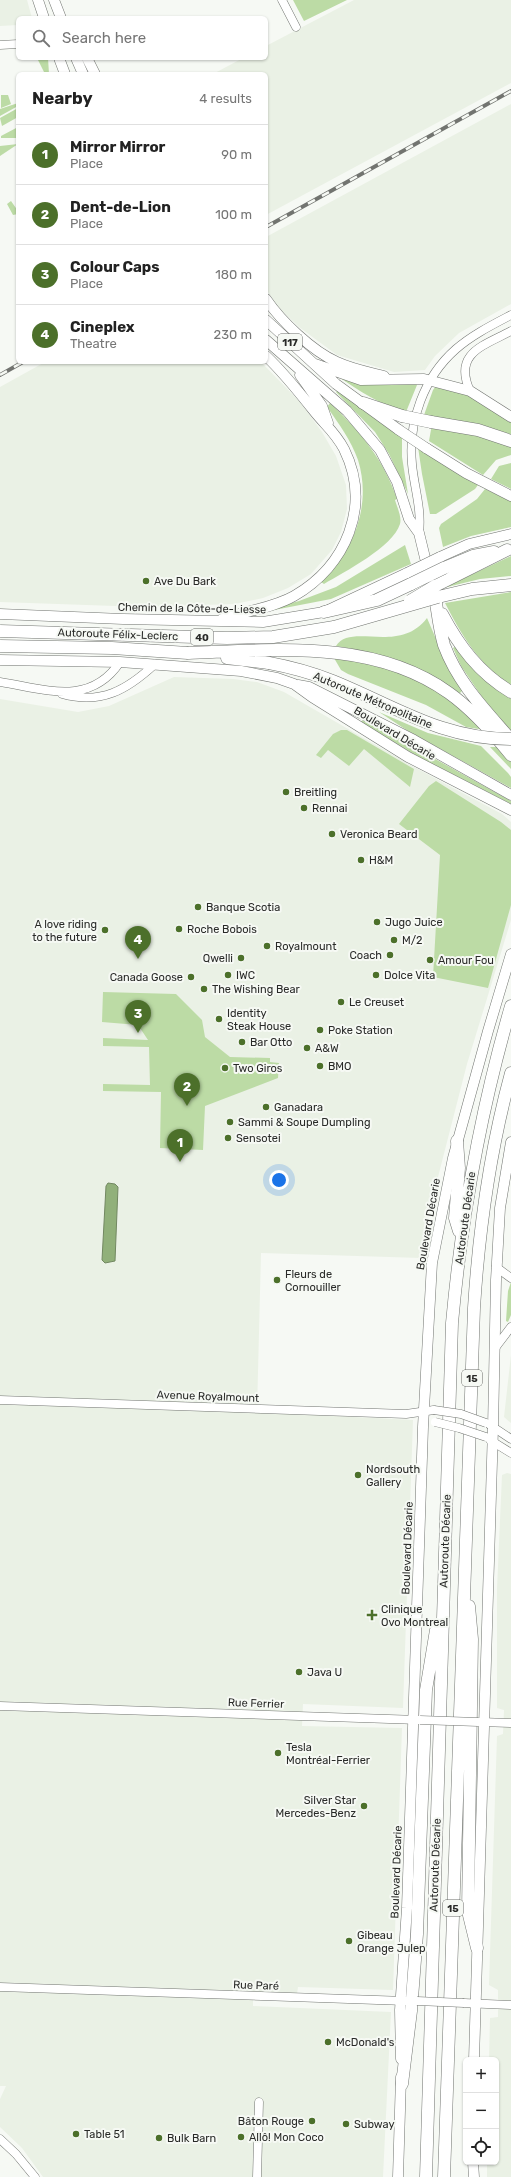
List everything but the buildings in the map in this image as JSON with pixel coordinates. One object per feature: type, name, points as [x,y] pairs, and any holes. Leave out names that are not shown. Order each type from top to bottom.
[{"type":"highway","points":[[363,403],[402,416],[478,430],[511,440]]},
{"type":"highway","points":[[324,612],[377,600],[409,579],[442,562],[509,549]]},
{"type":"highway","points":[[400,607],[435,586],[509,549]]},
{"type":"highway","name":"40","points":[[400,607],[472,589],[511,585]]},
{"type":"highway","points":[[436,603],[455,638],[471,660],[492,679],[511,692]]},
{"type":"highway","points":[[436,603],[444,643],[460,677],[478,703],[511,740]]},
{"type":"highway","name":"Autoroute Félix-Leclerc","points":[[0,631],[262,638],[334,627],[400,607]]},
{"type":"highway","name":"Autoroute Félix-Leclerc","points":[[0,646],[106,648],[188,653]]},
{"type":"highway","points":[[188,653],[309,651],[352,655],[402,668],[440,687],[471,710],[511,755]]},
{"type":"highway","name":"Autoroute Métropolitaine","points":[[188,653],[269,663],[298,670],[334,682],[395,711],[439,728],[469,735],[511,740]]},
{"type":"highway","name":"Autoroute Décarie","points":[[426,2177],[451,1345],[461,1236],[484,1104],[511,1006]]},
{"type":"highway","name":"Autoroute Décarie","points":[[444,2177],[461,1638],[466,1571],[473,1342],[477,1269],[490,1172],[511,1073]]},
{"type":"highway","points":[[457,1141],[459,1168],[455,1218],[461,1236]]},
{"type":"highway","points":[[466,1571],[472,1639],[468,1911],[477,1948]]},
{"type":"highway","points":[[402,2084],[417,1934],[426,1690],[444,1583]]},
{"type":"main road","points":[[38,0],[43,16]]},
{"type":"main road","points":[[54,0],[60,16]]},
{"type":"main road","points":[[60,60],[64,72]]},
{"type":"main road","points":[[77,60],[81,72]]},
{"type":"main road","points":[[88,60],[94,72]]},
{"type":"main road","points":[[268,302],[281,318],[325,356],[348,367],[390,378]]},
{"type":"main road","name":"117","points":[[268,322],[314,364]]},
{"type":"main road","name":"117","points":[[268,342],[293,365]]},
{"type":"main road","points":[[268,358],[329,425]]},
{"type":"main road","points":[[314,364],[354,378],[369,380],[390,378],[430,380],[470,391],[511,417]]},
{"type":"main road","points":[[314,364],[336,384],[399,430],[466,474],[507,494]]},
{"type":"main road","points":[[215,621],[289,599],[316,581],[329,568],[341,552],[352,523],[355,491],[348,459],[329,425],[322,406],[293,365]]},
{"type":"main road","points":[[293,365],[347,411],[374,441],[391,470],[409,518],[419,533],[436,603]]},
{"type":"main road","points":[[442,562],[469,544],[511,534]]},
{"type":"main road","name":"Chemin de la Côte-de-Liesse","points":[[0,614],[123,619],[263,622],[324,612]]},
{"type":"main road","points":[[120,662],[128,629],[123,619]]},
{"type":"main road","points":[[0,660],[155,664]]},
{"type":"main road","name":"Boulevard Décarie","points":[[155,664],[256,673],[294,684],[408,757],[511,810]]},
{"type":"main road","points":[[294,684],[309,687],[373,718],[511,794]]},
{"type":"main road","name":"Boulevard Décarie","points":[[410,2001],[407,1908],[416,1720],[425,1415],[432,1263],[442,1208],[457,1141],[511,954]]},
{"type":"main road","points":[[474,2057],[469,2003],[477,1948],[489,1440],[495,1348],[496,1268],[500,1208],[511,1142]]},
{"type":"main road","points":[[398,2177],[402,2084]]},
{"type":"main road","points":[[474,2165],[474,2177]]},
{"type":"street","points":[[282,0],[296,27]]},
{"type":"street","points":[[0,46],[16,44]]},
{"type":"street","points":[[419,533],[421,516],[412,464],[412,440],[418,409],[430,380],[457,348],[472,337],[511,315]]},
{"type":"street","points":[[470,391],[464,373],[467,360],[479,349],[511,331]]},
{"type":"street","points":[[60,693],[99,684],[110,676],[120,662]]},
{"type":"street","points":[[0,682],[85,699],[113,694],[138,679],[155,664]]},
{"type":"street","points":[[496,1268],[511,1278]]},
{"type":"street","points":[[495,1348],[511,1327]]},
{"type":"street","name":"Avenue Royalmount","points":[[0,1400],[425,1415]]},
{"type":"street","points":[[425,1415],[454,1413],[490,1425],[511,1439]]},
{"type":"street","points":[[425,1415],[489,1440],[511,1453]]},
{"type":"street","name":"Rue Ferrier","points":[[0,1706],[511,1723]]},
{"type":"street","name":"Rue Paré","points":[[0,1987],[511,2004]]},
{"type":"street","points":[[257,2177],[259,2102]]},
{"type":"street","points":[[0,2139],[20,2158],[35,2177]]},
{"type":"street","points":[[20,2158],[32,2177]]},
{"type":"shaded area","points":[[0,0],[27,0],[31,16],[16,16],[16,25],[0,26]]},
{"type":"shaded area","points":[[293,0],[347,0],[304,21]]},
{"type":"shaded area","points":[[354,0],[511,0],[511,83],[268,214],[268,72],[217,72],[239,60],[268,60],[268,45]]},
{"type":"shaded area","points":[[38,60],[48,60],[49,72],[44,72]]},
{"type":"shaded area","points":[[1,95],[8,95],[11,104],[1,108]]},
{"type":"shaded area","points":[[16,104],[16,107],[0,116],[0,109]]},
{"type":"shaded area","points":[[511,104],[511,304],[459,333],[435,356],[425,370],[394,372],[337,355],[299,327],[277,306],[268,292],[268,236]]},
{"type":"shaded area","points":[[16,109],[16,118],[2,126],[0,118]]},
{"type":"shaded area","points":[[16,128],[16,138],[1,138],[1,136]]},
{"type":"shaded area","points":[[16,144],[0,156],[0,146]]},
{"type":"shaded area","points":[[11,201],[16,208],[16,214],[13,215],[7,204]]},
{"type":"shaded area","points":[[41,364],[263,364],[300,402],[322,432],[336,456],[346,485],[347,509],[341,532],[332,550],[311,574],[288,588],[263,598],[235,604],[144,607],[0,602],[0,387]]},
{"type":"shaded area","points":[[337,376],[416,383],[417,385],[406,412],[387,406]]},
{"type":"shaded area","points":[[436,386],[461,391],[511,420],[511,435],[492,429],[424,415],[433,390]]},
{"type":"shaded area","points":[[338,390],[402,436],[402,457],[408,494],[389,454],[375,432],[336,392]]},
{"type":"shaded area","points":[[330,403],[361,435],[385,471],[397,499],[395,500],[400,515],[400,524],[396,533],[378,550],[355,566],[324,584],[321,582],[343,556],[351,541],[357,526],[363,494],[362,477],[358,460],[348,439],[327,407]]},
{"type":"shaded area","points":[[432,424],[469,431],[511,445],[511,455],[496,460],[483,475],[429,441]]},
{"type":"shaded area","points":[[418,447],[478,485],[475,489],[436,514],[430,514]]},
{"type":"shaded area","points":[[511,463],[511,489],[491,479],[499,466]]},
{"type":"shaded area","points":[[485,489],[511,501],[511,527],[471,536],[443,547],[439,528],[441,524],[477,499]]},
{"type":"shaded area","points":[[405,545],[411,564],[331,599],[269,611],[269,609],[299,601],[336,587]]},
{"type":"shaded area","points":[[511,556],[511,576],[480,579],[443,588]]},
{"type":"shaded area","points":[[511,592],[511,685],[490,668],[472,649],[445,603]]},
{"type":"shaded area","points":[[427,618],[443,655],[463,690],[459,694],[431,676],[401,662],[336,646],[343,639],[353,637],[390,637],[403,635],[416,629]]},
{"type":"shaded area","points":[[456,646],[490,683],[511,699],[511,732],[482,697],[461,666],[453,648]]},
{"type":"shaded area","points":[[334,658],[380,666],[424,682],[450,699],[485,730],[466,727],[426,705],[348,674],[341,670]]},
{"type":"shaded area","points":[[174,677],[233,679],[257,682],[284,692],[414,767],[502,814],[511,822],[511,920],[467,1064],[428,1216],[421,1258],[261,1253],[257,1412],[413,1420],[403,1708],[303,1704],[302,1726],[402,1728],[393,1990],[298,1987],[297,1994],[253,1993],[253,2006],[391,2012],[383,2177],[43,2177],[22,2148],[0,2127],[0,2099],[6,2086],[0,2086],[0,699],[78,712],[109,706]]},
{"type":"shaded area","points":[[379,712],[428,733],[481,746],[511,777],[511,788],[408,731]]},
{"type":"shaded area","points":[[363,719],[511,801],[511,804],[415,755],[361,722]]},
{"type":"shaded area","points":[[341,730],[347,730],[414,769],[410,787],[364,749],[349,766],[328,750],[321,758],[316,755],[333,734]]},
{"type":"shaded area","points":[[490,747],[498,747],[511,762],[511,769]]},
{"type":"shaded area","points":[[436,781],[501,822],[511,830],[511,905],[488,988],[433,977],[440,855],[399,824],[429,786]]},
{"type":"shaded area","points":[[103,992],[176,994],[202,1020],[205,1037],[230,1057],[270,1058],[270,1062],[279,1063],[278,1078],[205,1106],[203,1150],[160,1148],[161,1092],[103,1091],[103,1084],[150,1085],[149,1047],[103,1046],[103,1038],[148,1040],[138,1025],[102,1022]]},
{"type":"shaded area","points":[[108,1183],[115,1184],[118,1187],[115,1261],[105,1263],[102,1260],[106,1186]]},
{"type":"shaded area","points":[[511,1282],[511,1315],[508,1322],[506,1321],[508,1291]]},
{"type":"shaded area","points":[[511,1355],[511,1423],[504,1417]]},
{"type":"shaded area","points":[[507,1473],[511,1474],[511,2177],[487,2177],[487,2165],[499,2165],[499,2057],[489,2057],[490,2018],[498,2017],[498,1990],[489,1985],[497,1736],[503,1734],[504,1710],[497,1708],[497,1589],[502,1475]]},
{"type":"railway","points":[[268,226],[511,91]]},
{"type":"railway","points":[[0,375],[19,364]]},
{"type":"place","name":"Ave Du Bark","points":[[146,581]]},
{"type":"place","name":"Breitling","points":[[286,792]]},
{"type":"place","name":"Rennai","points":[[304,808]]},
{"type":"place","name":"Veronica Beard","points":[[332,834]]},
{"type":"place","name":"H&M","points":[[361,860]]},
{"type":"place","name":"Banque Scotia","points":[[198,907]]},
{"type":"place","name":"Jugo Juice","points":[[377,922]]},
{"type":"place","name":"Roche Bobois","points":[[179,929]]},
{"type":"place","name":"A love riding to the future","points":[[105,930]]},
{"type":"place","name":"M/2","points":[[394,940]]},
{"type":"place","name":"Royalmount","points":[[267,946]]},
{"type":"place","name":"Coach","points":[[390,955]]},
{"type":"place","name":"Qwelli","points":[[241,958]]},
{"type":"place","name":"Cineplex","points":[[138,959]]},
{"type":"place","name":"Amour Fou","points":[[430,960]]},
{"type":"place","name":"IWC","points":[[228,975]]},
{"type":"place","name":"Dolce Vita","points":[[376,975]]},
{"type":"place","name":"Canada Goose","points":[[191,977]]},
{"type":"place","name":"The Wishing Bear","points":[[204,989]]},
{"type":"place","name":"Le Creuset","points":[[341,1002]]},
{"type":"place","name":"Identity Steak House","points":[[219,1019]]},
{"type":"place","name":"Poke Station","points":[[320,1030]]},
{"type":"place","name":"Colour Caps","points":[[138,1033]]},
{"type":"place","name":"Bar Otto","points":[[242,1042]]},
{"type":"place","name":"A&W","points":[[307,1048]]},
{"type":"place","name":"BMO","points":[[320,1066]]},
{"type":"place","name":"Two Giros","points":[[225,1068]]},
{"type":"place","name":"Dent-de-Lion","points":[[187,1106]]},
{"type":"place","name":"Ganadara","points":[[266,1107]]},
{"type":"place","name":"Sammi & Soupe Dumpling","points":[[230,1122]]},
{"type":"place","name":"Sensotei","points":[[228,1138]]},
{"type":"place","name":"Mirror Mirror","points":[[180,1162]]},
{"type":"place","name":"Fleurs de Cornouiller","points":[[277,1280]]},
{"type":"place","name":"Nordsouth Gallery","points":[[358,1475]]},
{"type":"place","name":"Clinique Ovo Montreal","points":[[372,1615]]},
{"type":"place","name":"Java U","points":[[299,1672]]},
{"type":"place","name":"Tesla Montréal-Ferrier","points":[[278,1753]]},
{"type":"place","name":"Silver Star Mercedes-Benz","points":[[364,1806]]},
{"type":"place","name":"Gibeau Orange Julep","points":[[349,1941]]},
{"type":"place","name":"McDonald's","points":[[328,2042]]},
{"type":"place","name":"Bâton Rouge","points":[[312,2121]]},
{"type":"place","name":"Subway","points":[[346,2124]]},
{"type":"place","name":"Table 51","points":[[76,2134]]},
{"type":"place","name":"Allô! Mon Coco","points":[[241,2137]]},
{"type":"place","name":"Bulk Barn","points":[[159,2138]]}]
